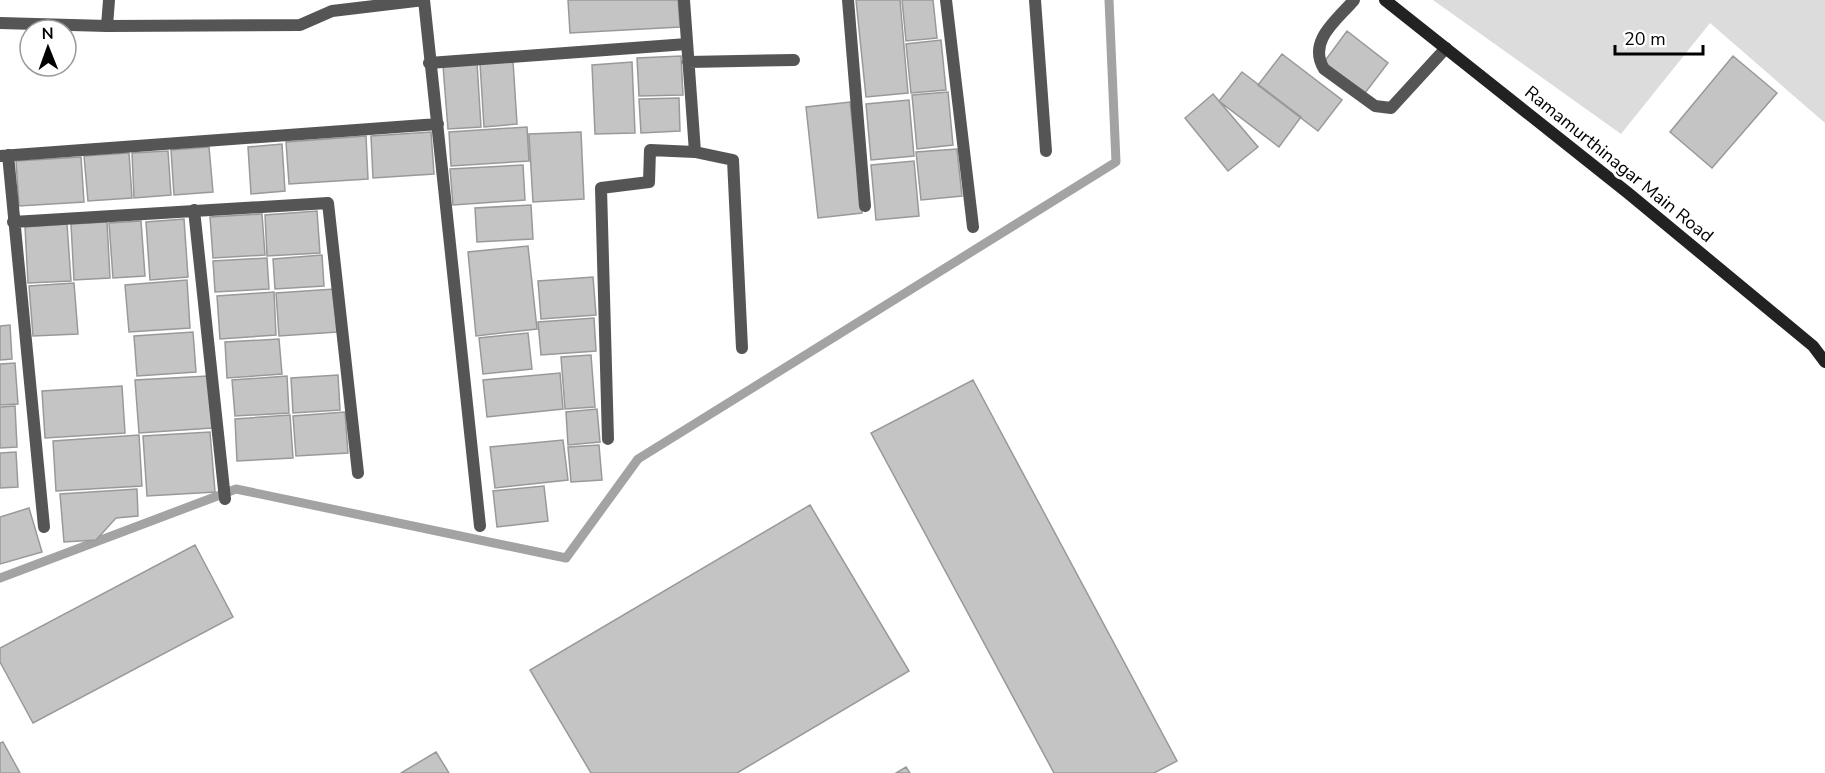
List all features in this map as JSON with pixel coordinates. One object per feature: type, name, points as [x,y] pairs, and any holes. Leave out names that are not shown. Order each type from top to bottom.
[{"type":"main road","name":"Ramamurthinagar Main Road","points":[[1385,0],[1628,193],[1813,346],[1825,362]]},
{"type":"street","points":[[107,26],[109,0]]},
{"type":"street","points":[[0,23],[107,26],[300,25],[332,11],[424,0],[480,526]]},
{"type":"street","points":[[684,0],[695,152]]},
{"type":"street","points":[[848,0],[865,206]]},
{"type":"street","points":[[946,0],[973,226]]},
{"type":"street","points":[[1035,0],[1046,151]]},
{"type":"street","points":[[1354,0],[1321,39],[1317,50],[1319,61],[1324,69],[1375,106],[1391,108],[1446,48]]},
{"type":"street","points":[[429,63],[687,44]]},
{"type":"street","points":[[688,62],[794,60]]},
{"type":"street","points":[[44,527],[4,155],[438,124]]},
{"type":"street","points":[[608,440],[602,188],[649,182],[650,150],[695,152],[733,160],[742,348]]},
{"type":"street","points":[[13,222],[328,203],[358,473]]},
{"type":"street","points":[[194,210],[225,499]]},
{"type":"shaded area","points":[[1433,0],[1825,0],[1825,123],[1710,23],[1621,134]]},
{"type":"building","points":[[568,0],[678,0],[680,27],[570,33]]},
{"type":"building","points":[[856,0],[900,0],[908,93],[866,97]]},
{"type":"building","points":[[902,0],[933,0],[937,38],[906,41]]},
{"type":"building","points":[[1347,31],[1388,63],[1365,93],[1324,62]]},
{"type":"building","points":[[941,40],[946,90],[911,93],[906,44]]},
{"type":"building","points":[[1282,54],[1342,100],[1318,131],[1258,85]]},
{"type":"building","points":[[681,56],[683,95],[639,96],[637,58]]},
{"type":"building","points":[[1733,56],[1777,93],[1712,168],[1670,132]]},
{"type":"building","points":[[513,61],[517,124],[484,127],[480,63]]},
{"type":"building","points":[[632,62],[635,133],[595,134],[592,65]]},
{"type":"building","points":[[477,63],[481,127],[448,129],[443,66]]},
{"type":"building","points":[[1242,72],[1301,117],[1279,147],[1219,101]]},
{"type":"building","points":[[948,92],[953,145],[917,149],[912,95]]},
{"type":"building","points":[[1213,94],[1258,147],[1228,171],[1185,118]]},
{"type":"building","points":[[679,98],[680,131],[641,133],[639,99]]},
{"type":"building","points":[[909,100],[914,156],[871,160],[866,104]]},
{"type":"building","points":[[850,102],[862,213],[818,218],[806,107]]},
{"type":"building","points":[[527,127],[529,161],[451,166],[449,132]]},
{"type":"building","points":[[431,132],[434,174],[373,178],[371,136]]},
{"type":"building","points":[[581,132],[584,199],[533,202],[529,134]]},
{"type":"building","points":[[366,136],[368,179],[289,184],[286,142]]},
{"type":"building","points":[[282,144],[285,191],[251,194],[248,147]]},
{"type":"building","points":[[209,147],[213,192],[174,195],[171,150]]},
{"type":"building","points":[[957,149],[962,196],[921,200],[916,152]]},
{"type":"building","points":[[168,151],[171,195],[134,198],[132,153]]},
{"type":"building","points":[[129,153],[132,198],[88,201],[84,156]]},
{"type":"building","points":[[81,157],[84,202],[19,206],[16,161]]},
{"type":"building","points":[[914,161],[919,216],[876,220],[871,165]]},
{"type":"building","points":[[523,165],[525,200],[453,205],[450,169]]},
{"type":"building","points":[[531,205],[533,239],[477,242],[475,208]]},
{"type":"building","points":[[317,211],[320,253],[267,256],[265,215]]},
{"type":"building","points":[[262,214],[265,255],[213,258],[210,217]]},
{"type":"building","points":[[184,219],[188,277],[150,280],[146,222]]},
{"type":"building","points":[[141,221],[145,276],[113,278],[109,223]]},
{"type":"building","points":[[107,222],[110,278],[74,280],[71,224]]},
{"type":"building","points":[[67,224],[71,281],[28,283],[25,227]]},
{"type":"building","points":[[528,246],[537,329],[476,336],[468,252]]},
{"type":"building","points":[[322,255],[324,286],[275,289],[273,259]]},
{"type":"building","points":[[267,258],[269,289],[215,292],[213,261]]},
{"type":"building","points":[[593,277],[596,315],[541,319],[538,281]]},
{"type":"building","points":[[187,280],[190,328],[129,332],[125,285]]},
{"type":"building","points":[[74,283],[78,334],[33,336],[29,286]]},
{"type":"building","points":[[334,289],[337,332],[279,336],[276,293]]},
{"type":"building","points":[[274,292],[276,335],[220,339],[217,296]]},
{"type":"building","points":[[594,318],[596,351],[541,355],[538,322]]},
{"type":"building","points":[[10,325],[12,359],[0,360],[0,326]]},
{"type":"building","points":[[193,332],[196,372],[137,376],[134,336]]},
{"type":"building","points":[[528,333],[532,369],[483,374],[479,338]]},
{"type":"building","points":[[279,339],[282,374],[227,378],[225,342]]},
{"type":"building","points":[[591,355],[595,407],[565,409],[561,357]]},
{"type":"building","points":[[15,363],[18,404],[0,405],[0,364]]},
{"type":"building","points":[[560,373],[563,409],[487,417],[483,380]]},
{"type":"building","points":[[338,375],[340,410],[293,413],[291,378]]},
{"type":"building","points":[[208,376],[212,428],[139,433],[135,380]]},
{"type":"building","points":[[287,376],[289,413],[235,416],[232,380]]},
{"type":"building","points":[[973,380],[1177,761],[1154,773],[1054,773],[871,433]]},
{"type":"building","points":[[122,386],[125,433],[45,438],[42,391]]},
{"type":"building","points":[[15,406],[17,447],[0,448],[0,407]]},
{"type":"building","points":[[597,409],[600,442],[568,445],[566,412]]},
{"type":"building","points":[[345,412],[348,453],[296,456],[293,416]]},
{"type":"building","points":[[290,415],[293,458],[237,461],[235,419]]},
{"type":"building","points":[[210,432],[215,492],[147,496],[143,436]]},
{"type":"building","points":[[139,435],[142,486],[56,491],[53,441]]},
{"type":"building","points":[[563,440],[568,480],[495,488],[490,447]]},
{"type":"building","points":[[599,445],[602,480],[571,482],[568,447]]},
{"type":"building","points":[[16,452],[18,487],[0,488],[0,453]]},
{"type":"building","points":[[544,486],[548,521],[497,527],[493,491]]},
{"type":"building","points":[[137,489],[138,516],[116,518],[96,540],[64,542],[60,494]]},
{"type":"building","points":[[810,505],[909,671],[737,773],[591,773],[530,670]]},
{"type":"building","points":[[29,508],[42,552],[0,564],[0,517]]},
{"type":"building","points":[[195,545],[233,617],[33,723],[0,662],[0,648]]},
{"type":"building","points":[[3,742],[20,773],[0,773],[0,743]]},
{"type":"building","points":[[436,752],[449,773],[401,773]]},
{"type":"building","points":[[906,767],[910,773],[896,773]]},
{"type":"waterway","points":[[0,578],[236,489],[566,558],[638,459],[1116,162],[1109,0]]}]
